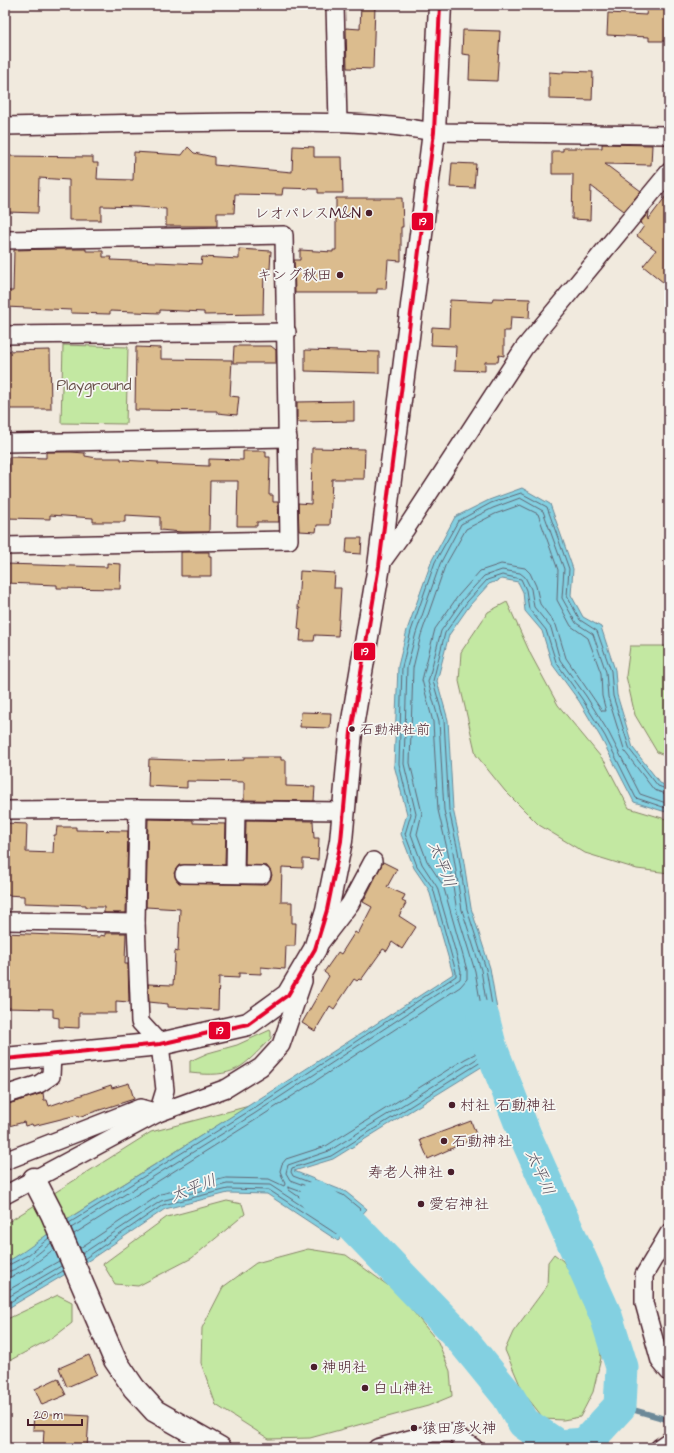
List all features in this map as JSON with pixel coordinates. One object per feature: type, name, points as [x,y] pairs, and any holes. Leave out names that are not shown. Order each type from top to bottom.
[{"type":"main road","points":[[5,1059],[160,1044],[248,1024],[288,995],[315,949],[327,910],[341,841],[351,732],[379,566],[434,132],[440,5]]},
{"type":"main road","points":[[34,1179],[52,1214],[115,1360],[134,1388],[155,1410],[220,1448]]},
{"type":"street","points":[[336,5],[338,122]]},
{"type":"street","points":[[5,126],[132,123],[338,122],[407,127],[434,132],[669,135]]},
{"type":"street","points":[[379,566],[405,530],[524,348],[669,172]]},
{"type":"street","points":[[5,240],[284,235],[287,332],[289,540],[5,546]]},
{"type":"street","points":[[5,335],[287,332]]},
{"type":"street","points":[[5,443],[288,438]]},
{"type":"street","points":[[5,810],[138,809],[344,811]]},
{"type":"street","points":[[138,809],[136,922],[140,1022],[160,1044],[164,1090],[158,1113]]},
{"type":"street","points":[[235,874],[236,810]]},
{"type":"street","points":[[291,1017],[373,861]]},
{"type":"street","points":[[184,874],[262,875]]},
{"type":"street","points":[[5,1195],[158,1113],[227,1088],[261,1067],[281,1045],[315,949],[350,904]]},
{"type":"street","points":[[5,921],[136,922]]},
{"type":"street","points":[[5,1094],[39,1084],[51,1076],[52,1054]]},
{"type":"street","points":[[5,1161],[140,1108],[158,1113]]},
{"type":"street","points":[[669,1233],[660,1245],[644,1275],[644,1303],[660,1361],[669,1372]]},
{"type":"street","points":[[377,1448],[432,1433],[453,1433],[474,1448]]},
{"type":"street","points":[[659,1448],[669,1440]]},
{"type":"green space","name":"Playground","points":[[63,345],[128,347],[126,424],[61,423]]},
{"type":"green space","points":[[507,602],[531,655],[558,705],[605,762],[629,808],[669,820],[669,873],[637,869],[585,853],[539,825],[505,791],[476,755],[459,681],[461,652],[488,612]]},
{"type":"green space","points":[[630,646],[669,646],[669,757],[657,752],[635,715],[626,676]]},
{"type":"green space","points":[[270,1030],[271,1038],[252,1057],[236,1069],[217,1074],[190,1073],[190,1061],[208,1053],[237,1045]]},
{"type":"green space","points":[[249,1106],[69,1218],[26,1251],[5,1263],[5,1224],[151,1132]]},
{"type":"green space","points":[[227,1201],[242,1204],[245,1214],[192,1258],[138,1286],[115,1284],[103,1264],[167,1217]]},
{"type":"green space","points":[[308,1249],[346,1255],[397,1292],[438,1342],[450,1371],[452,1396],[428,1406],[310,1438],[269,1439],[216,1405],[201,1363],[202,1328],[223,1287],[256,1263]]},
{"type":"green space","points":[[554,1254],[563,1261],[596,1314],[601,1358],[593,1392],[580,1417],[563,1420],[544,1419],[523,1392],[505,1350],[513,1332],[547,1286],[548,1262]]},
{"type":"green space","points":[[58,1295],[72,1302],[72,1323],[54,1337],[5,1363],[5,1320]]},
{"type":"water","points":[[522,488],[550,504],[573,569],[571,595],[583,617],[601,627],[615,670],[617,695],[633,748],[660,783],[669,787],[669,813],[634,802],[601,738],[579,701],[552,664],[542,631],[525,611],[523,592],[518,582],[502,579],[489,584],[470,605],[449,635],[437,681],[448,720],[453,809],[462,850],[471,908],[490,968],[505,1057],[483,1066],[333,1159],[294,1171],[346,1192],[367,1209],[338,1241],[267,1194],[228,1193],[165,1209],[91,1259],[5,1310],[5,1263],[25,1251],[82,1210],[453,974],[429,890],[414,868],[401,834],[407,814],[394,765],[398,666],[407,630],[432,560],[455,517],[489,500]]},
{"type":"building","points":[[361,5],[375,5],[373,69],[347,68],[346,28],[360,29]]},
{"type":"building","points":[[647,7],[667,8],[666,41],[649,41],[649,37],[607,35],[608,13],[646,15]]},
{"type":"building","points":[[463,30],[500,31],[497,81],[469,80],[470,55],[462,54]]},
{"type":"building","points":[[563,71],[593,72],[592,100],[549,99],[549,72],[563,73]]},
{"type":"building","points":[[602,144],[652,145],[651,165],[605,164],[641,191],[624,211],[591,186],[590,220],[572,219],[573,174],[552,174],[552,151],[563,151],[563,148],[602,148]]},
{"type":"building","points":[[293,146],[314,147],[314,157],[342,157],[343,193],[318,193],[318,189],[283,188],[282,195],[235,194],[234,213],[217,213],[217,226],[166,226],[166,209],[139,207],[101,206],[101,220],[69,220],[69,180],[39,178],[38,213],[7,212],[8,156],[93,157],[93,163],[98,163],[97,179],[133,180],[134,152],[182,155],[188,147],[194,153],[214,157],[214,165],[292,172]]},
{"type":"building","points":[[452,163],[476,164],[474,188],[450,187]]},
{"type":"building","points":[[669,192],[669,287],[643,266],[656,250],[637,236],[644,226],[640,223],[649,212],[648,220]]},
{"type":"building","points":[[336,198],[402,198],[403,227],[401,227],[401,261],[388,260],[386,289],[377,289],[377,293],[295,293],[294,260],[300,260],[300,250],[333,252],[333,250],[336,250]]},
{"type":"building","points":[[86,249],[86,251],[103,251],[103,257],[112,257],[111,260],[201,264],[202,257],[239,259],[239,249],[271,251],[270,269],[264,269],[263,314],[204,315],[204,312],[160,310],[160,313],[110,311],[110,314],[71,313],[71,310],[5,307],[5,291],[13,291],[14,250]]},
{"type":"building","points":[[493,298],[530,299],[529,318],[511,317],[510,331],[504,331],[504,356],[499,355],[498,362],[485,362],[485,371],[455,370],[456,346],[431,345],[432,327],[449,328],[450,300],[492,302]]},
{"type":"building","points":[[234,346],[271,346],[276,350],[276,363],[233,363]]},
{"type":"building","points":[[136,347],[161,348],[161,359],[232,360],[230,396],[239,397],[237,415],[217,413],[217,411],[135,410]]},
{"type":"building","points":[[50,350],[51,409],[5,409],[5,351]]},
{"type":"building","points":[[305,350],[379,352],[379,373],[305,371]]},
{"type":"building","points":[[354,401],[354,421],[297,422],[297,402]]},
{"type":"building","points":[[312,448],[365,449],[364,479],[332,479],[330,525],[317,525],[316,532],[299,531],[298,503],[311,504]]},
{"type":"building","points":[[243,451],[266,451],[266,457],[270,457],[269,495],[273,495],[273,502],[278,502],[279,522],[257,522],[257,526],[237,526],[238,481],[210,481],[209,532],[160,530],[160,517],[125,515],[125,522],[93,522],[93,518],[50,515],[50,519],[5,518],[5,498],[8,498],[9,457],[46,458],[46,452],[71,452],[85,453],[85,456],[97,458],[121,458],[121,460],[158,462],[158,464],[209,466],[209,459],[243,460]]},
{"type":"building","points":[[347,538],[362,538],[361,554],[346,553]]},
{"type":"building","points":[[181,552],[209,552],[209,556],[211,556],[211,576],[181,576]]},
{"type":"building","points":[[107,563],[121,564],[120,589],[57,588],[57,585],[5,583],[5,564],[107,567]]},
{"type":"building","points":[[300,571],[335,573],[334,588],[341,588],[338,636],[315,635],[314,641],[300,641],[301,630],[298,629],[300,608],[298,608]]},
{"type":"building","points":[[301,712],[331,713],[330,728],[300,727]]},
{"type":"building","points":[[244,757],[281,757],[281,760],[286,760],[286,786],[315,787],[314,801],[244,800],[244,782],[187,781],[187,788],[148,786],[149,759],[210,761],[244,760]]},
{"type":"building","points":[[148,819],[193,820],[193,823],[226,824],[225,865],[179,865],[174,873],[179,883],[262,885],[270,880],[272,875],[267,866],[245,865],[246,820],[313,821],[314,838],[319,838],[318,860],[303,859],[303,868],[282,867],[281,902],[292,902],[292,923],[296,923],[295,946],[286,946],[285,969],[261,967],[261,974],[239,973],[239,978],[219,977],[218,1010],[168,1007],[168,1004],[149,1002],[148,984],[173,985],[175,951],[178,952],[180,909],[146,907]]},
{"type":"building","points":[[5,823],[27,824],[26,852],[53,853],[54,835],[56,835],[57,827],[76,827],[76,830],[128,831],[126,913],[104,913],[104,907],[86,907],[86,905],[24,903],[24,896],[5,895]]},
{"type":"building","points":[[383,862],[397,869],[387,887],[405,895],[402,901],[406,903],[399,916],[416,927],[402,949],[392,942],[387,951],[383,949],[361,980],[359,979],[357,981],[354,979],[334,1009],[330,1006],[315,1031],[302,1023],[329,976],[324,972],[338,952],[341,954],[355,932],[358,934],[372,907],[363,902]]},
{"type":"building","points":[[5,933],[100,937],[100,935],[105,936],[105,933],[126,933],[125,964],[128,964],[129,1002],[116,1001],[116,1013],[79,1013],[79,1028],[59,1027],[59,1018],[53,1017],[53,1009],[5,1008]]},
{"type":"building","points":[[129,1083],[134,1099],[78,1117],[77,1115],[33,1126],[32,1124],[25,1126],[24,1122],[5,1127],[5,1105],[43,1093],[44,1100],[47,1100],[49,1106],[111,1085],[112,1088]]},
{"type":"building","name":"石動神社","points":[[471,1121],[477,1137],[428,1159],[420,1140]]},
{"type":"building","points":[[89,1355],[97,1374],[67,1387],[59,1368]]},
{"type":"building","points":[[58,1378],[66,1395],[42,1405],[35,1389]]},
{"type":"building","points":[[34,1413],[89,1416],[87,1448],[43,1447],[44,1430],[33,1430]]},
{"type":"waterway","name":"太平川","points":[[316,1197],[352,1225],[460,1337],[508,1396],[524,1423],[558,1446],[585,1444],[620,1406],[622,1367],[606,1316],[525,1135],[490,1045],[483,1017]]},
{"type":"waterway","points":[[620,1406],[669,1420]]},
{"type":"transit line","name":"19","points":[[5,1059],[160,1044],[248,1024],[288,995],[315,949],[327,910],[341,841],[351,732],[379,566],[434,132],[440,5]]},
{"type":"place","name":"レオパレスM&N","points":[[369,213]]},
{"type":"place","name":"キング秋田","points":[[340,275]]},
{"type":"place","name":"石動神社前","points":[[352,729]]},
{"type":"place","name":"村社 石動神社","points":[[452,1105]]},
{"type":"place","name":"石動神社","points":[[444,1141]]},
{"type":"place","name":"寿老人神社","points":[[451,1172]]},
{"type":"place","name":"愛宕神社","points":[[421,1204]]},
{"type":"place","name":"神明社","points":[[314,1367]]},
{"type":"place","name":"白山神社","points":[[365,1388]]},
{"type":"place","name":"猿田彦火神","points":[[414,1428]]}]
